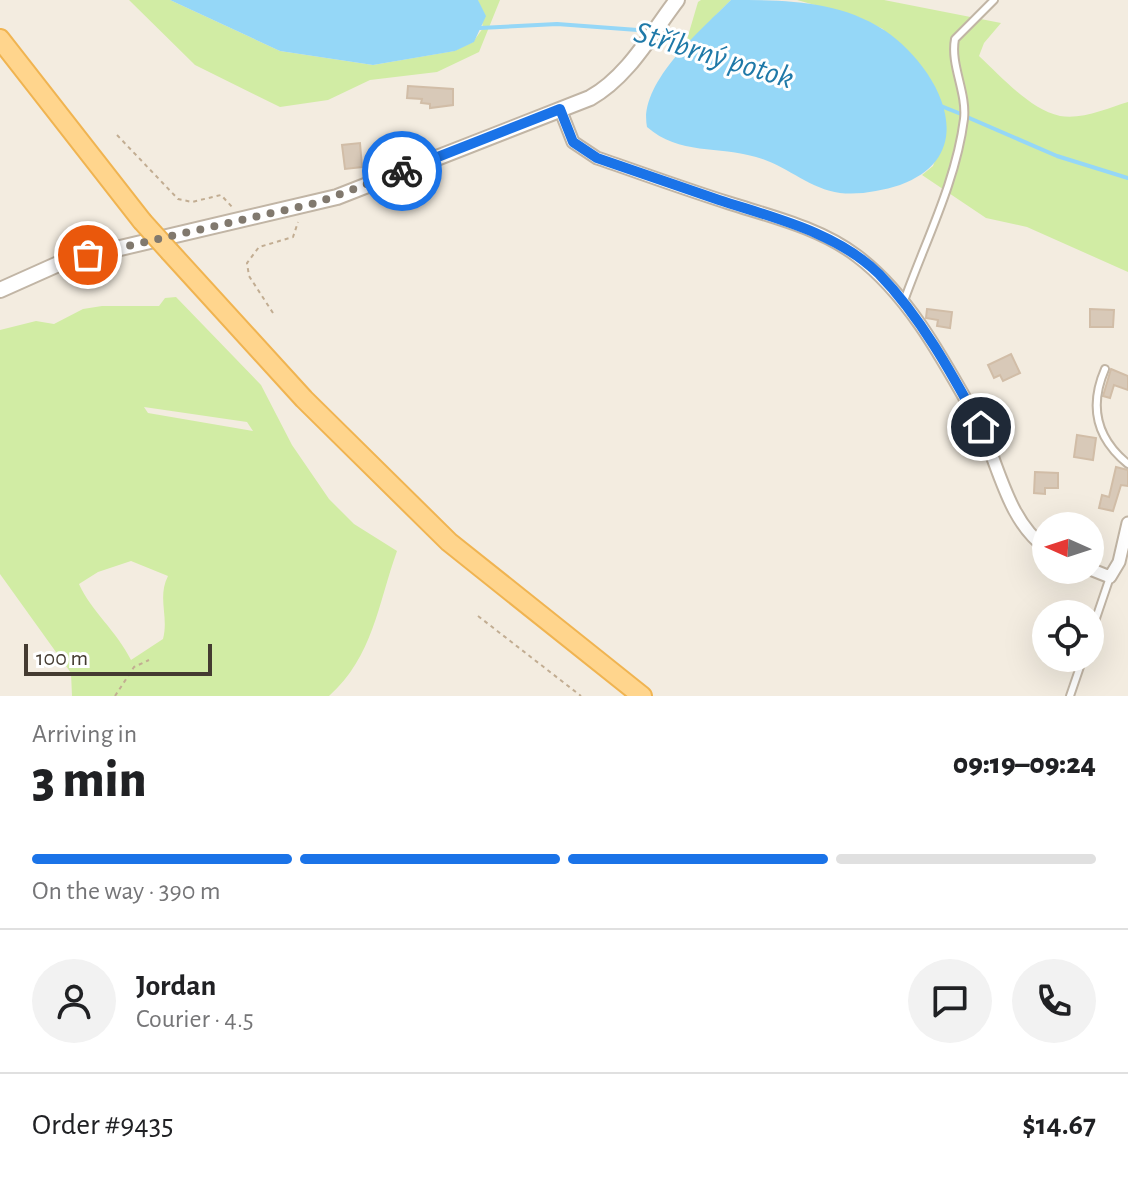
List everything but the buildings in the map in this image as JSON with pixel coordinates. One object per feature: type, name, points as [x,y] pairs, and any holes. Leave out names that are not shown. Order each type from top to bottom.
[{"type":"main road","points":[[0,39],[142,221],[304,399],[449,542],[642,696]]},
{"type":"street","points":[[0,290],[65,261],[337,197],[560,109],[608,88],[677,0]]},
{"type":"street","points":[[560,109],[569,135],[582,150],[813,231],[857,256],[878,274],[934,348],[981,427],[1016,513],[1032,537]]},
{"type":"street","points":[[1104,575],[1110,577],[1124,561],[1128,523]]},
{"type":"lane","points":[[903,304],[937,220],[963,122],[965,105],[955,60],[955,39],[994,0]]},
{"type":"lane","points":[[1105,369],[1097,388],[1095,412],[1117,455],[1128,464]]},
{"type":"lane","points":[[1102,600],[1110,577]]},
{"type":"lane","points":[[1070,696],[1078,672]]},
{"type":"path","points":[[117,135],[178,199],[192,202],[221,195],[231,202],[239,221]]},
{"type":"path","points":[[273,313],[249,276],[247,263],[259,247],[293,237],[298,226],[293,209]]},
{"type":"path","points":[[478,616],[581,696]]},
{"type":"path","points":[[115,696],[134,667],[149,660]]},
{"type":"green space","points":[[129,0],[170,0],[280,51],[373,65],[454,51],[473,42],[483,28],[478,0],[500,0],[479,52],[437,72],[370,80],[328,100],[280,107],[195,65]]},
{"type":"green space","points":[[731,0],[685,46],[698,2]]},
{"type":"green space","points":[[797,0],[884,0],[1001,23],[984,43],[979,56],[1038,107],[1068,117],[1095,113],[1128,102],[1128,272],[1027,227],[986,218],[922,175],[933,166],[946,129],[883,29],[858,17]]},
{"type":"green space","points":[[176,297],[261,385],[292,445],[329,499],[354,524],[397,551],[365,647],[344,681],[329,696],[72,696],[71,673],[0,574],[0,330],[36,321],[54,324],[83,309],[102,306],[159,306],[165,298]],"holes":[[[144,407],[247,422],[253,431],[148,413]],[[131,561],[168,576],[163,592],[163,639],[131,660],[79,584],[98,572]]]},
{"type":"water","points":[[170,0],[478,0],[486,16],[474,42],[455,51],[373,65],[280,51]]},
{"type":"water","points":[[731,0],[829,7],[884,30],[921,65],[935,87],[944,109],[947,132],[941,153],[926,171],[900,185],[870,192],[840,193],[818,187],[767,161],[686,146],[659,136],[647,127],[647,110],[652,93],[689,41]]},
{"type":"waterway","name":"Stříbrný potok","points":[[480,28],[557,24],[651,31]]},
{"type":"waterway","name":"Stříbrný potok","points":[[659,34],[692,46]]},
{"type":"waterway","name":"Stříbrný potok","points":[[941,106],[961,114]]},
{"type":"waterway","name":"Stříbrný potok","points":[[967,117],[1057,156],[1128,178]]},
{"type":"way so far","points":[[88,255],[316,203],[402,171]]},
{"type":"route","points":[[402,171],[560,109],[573,142],[597,158],[813,231],[857,256],[878,274],[903,304],[934,348],[981,427]]}]
